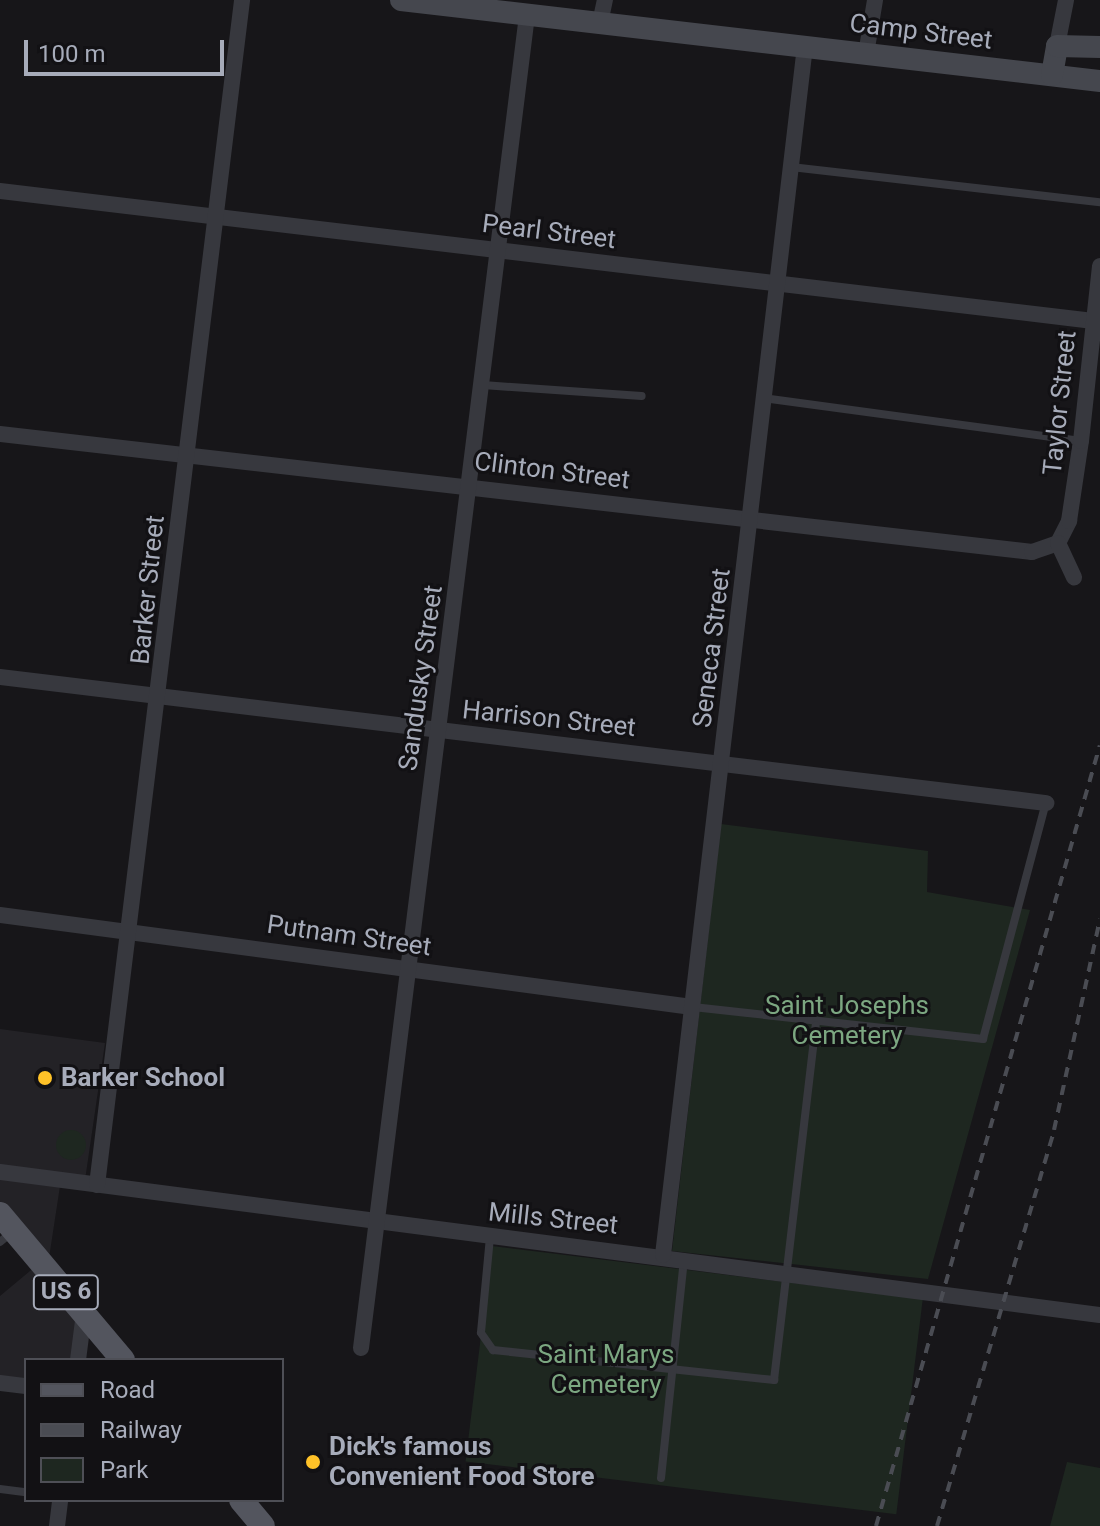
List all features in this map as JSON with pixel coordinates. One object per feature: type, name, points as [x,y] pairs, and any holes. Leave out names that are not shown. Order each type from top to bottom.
[{"type":"main road","name":"US 6","points":[[5,1229],[84,1313],[121,1358]]},
{"type":"main road","points":[[243,1502],[263,1526]]},
{"type":"street","name":"Barker Street","points":[[97,1185],[160,699],[214,216],[242,0]]},
{"type":"street","name":"Camp Street","points":[[401,0],[1100,81]]},
{"type":"street","points":[[600,23],[605,0]]},
{"type":"street","points":[[866,54],[875,0]]},
{"type":"street","points":[[1052,75],[1066,0]]},
{"type":"street","name":"Sandusky Street","points":[[361,1348],[411,969],[437,732],[472,486],[497,250],[527,15]]},
{"type":"street","points":[[1057,46],[1100,47]]},
{"type":"street","name":"Seneca Street","points":[[663,1255],[752,520],[763,398],[805,47]]},
{"type":"street","name":"Pearl Street","points":[[0,191],[1093,321]]},
{"type":"street","name":"Taylor Street","points":[[1058,543],[1069,521],[1100,266]]},
{"type":"street","name":"Clinton Street","points":[[0,434],[1032,552],[1058,543]]},
{"type":"street","points":[[1058,543],[1074,578]]},
{"type":"street","name":"Harrison Street","points":[[0,677],[437,732],[722,760],[1046,803]]},
{"type":"street","name":"Putnam Street","points":[[0,915],[692,1007]]},
{"type":"street","name":"Mills Street","points":[[0,1172],[490,1237],[663,1255],[1100,1315]]},
{"type":"street","points":[[78,1358],[84,1313]]},
{"type":"street","points":[[0,1383],[24,1386]]},
{"type":"street","points":[[57,1526],[60,1502]]},
{"type":"lane","points":[[790,167],[1100,202]]},
{"type":"lane","points":[[483,385],[642,396]]},
{"type":"lane","points":[[763,398],[1081,441]]},
{"type":"lane","points":[[692,1007],[816,1025],[983,1039],[1046,803]]},
{"type":"lane","points":[[490,1237],[485,1345],[673,1372],[774,1380],[816,1025]]},
{"type":"lane","points":[[661,1478],[685,1259]]},
{"type":"lane","points":[[0,1489],[24,1492]]},
{"type":"shaded area","points":[[0,1029],[105,1043],[84,1187],[60,1186],[49,1258],[80,1294],[72,1358],[24,1358],[24,1382],[0,1378],[0,1296],[36,1266],[0,1223]]},
{"type":"green space","name":"Saint Josephs Cemetery","points":[[721,824],[928,851],[927,892],[1030,910],[928,1279],[672,1251]]},
{"type":"green space","points":[[71,1130],[81,1135],[86,1145],[81,1155],[71,1160],[61,1155],[56,1145],[61,1135]]},
{"type":"green space","name":"Saint Marys Cemetery","points":[[492,1246],[923,1299],[896,1514],[466,1461]]},
{"type":"green space","points":[[1067,1462],[1100,1468],[1100,1526],[1050,1526]]},
{"type":"railway","points":[[876,1526],[1100,745]]},
{"type":"railway","points":[[937,1526],[1054,1130],[1100,919]]},
{"type":"place","name":"Barker School","points":[[45,1078]]},
{"type":"place","name":"Dick's famous Convenient Food Store","points":[[313,1462]]}]
